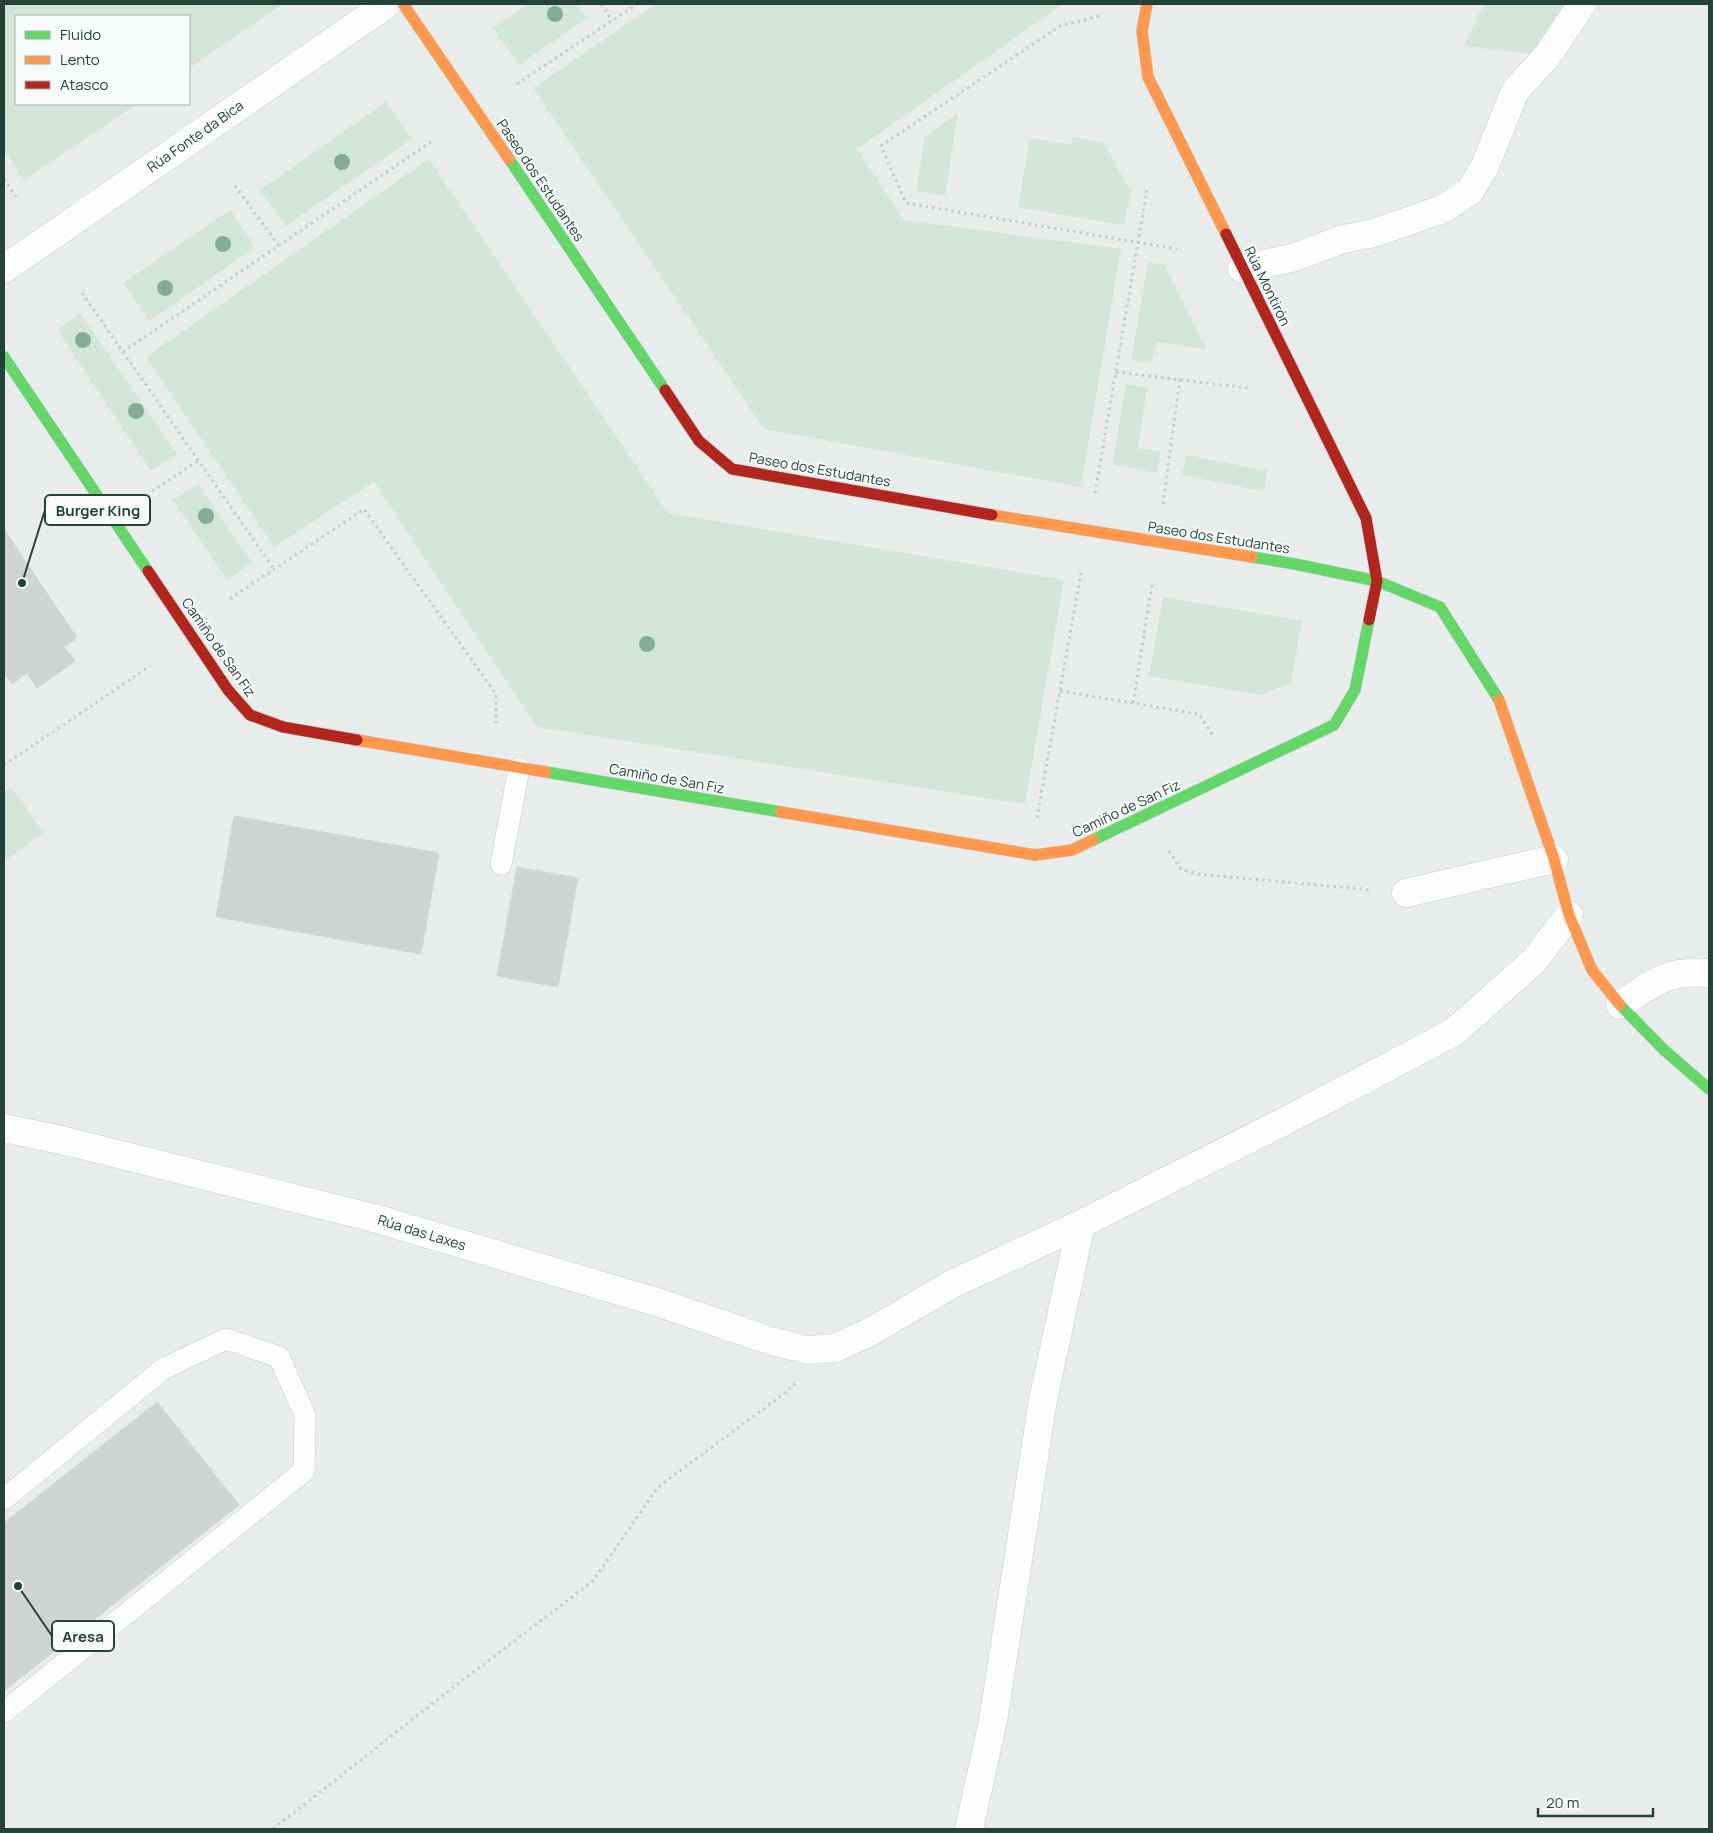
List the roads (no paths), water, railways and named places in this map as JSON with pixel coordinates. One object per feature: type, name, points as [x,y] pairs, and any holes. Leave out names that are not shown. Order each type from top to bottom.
[{"type":"street","name":"Rúa Fonte da Bica","points":[[4,269],[387,4]]},
{"type":"street","name":"Paseo dos Estudantes","points":[[403,4],[699,441],[732,469],[1061,527],[1296,564],[1377,581],[1440,607],[1497,695],[1508,722],[1554,859],[1569,915],[1592,970],[1620,1005],[1663,1049],[1709,1089]]},
{"type":"street","name":"Rúa Montirón","points":[[1147,4],[1142,31],[1148,77],[1366,518],[1377,581]]},
{"type":"street","points":[[1242,269],[1294,256],[1340,240],[1374,233],[1443,208],[1470,191],[1485,166],[1515,91],[1547,56],[1582,4]]},
{"type":"street","name":"Camiño de San Fiz","points":[[4,357],[228,690],[250,714],[283,727],[1035,855],[1072,850],[1334,725],[1355,690],[1377,581]]},
{"type":"street","points":[[1406,893],[1554,859]]},
{"type":"street","points":[[969,1829],[993,1721],[1043,1400],[1081,1224],[1454,1032],[1534,961],[1569,915]]},
{"type":"street","points":[[1620,1005],[1658,979],[1688,971],[1709,973]]},
{"type":"street","name":"Rúa das Laxes","points":[[4,1128],[70,1142],[374,1218],[660,1303],[772,1341],[808,1350],[835,1348],[870,1332],[952,1284],[1081,1224]]},
{"type":"lane","points":[[502,864],[519,768]]},
{"type":"lane","points":[[4,1499],[163,1369],[226,1339],[279,1357],[305,1415],[304,1471],[4,1712]]},
{"type":"place","name":"Burger King","points":[[22,583]]},
{"type":"place","name":"Aresa","points":[[18,1586]]}]
